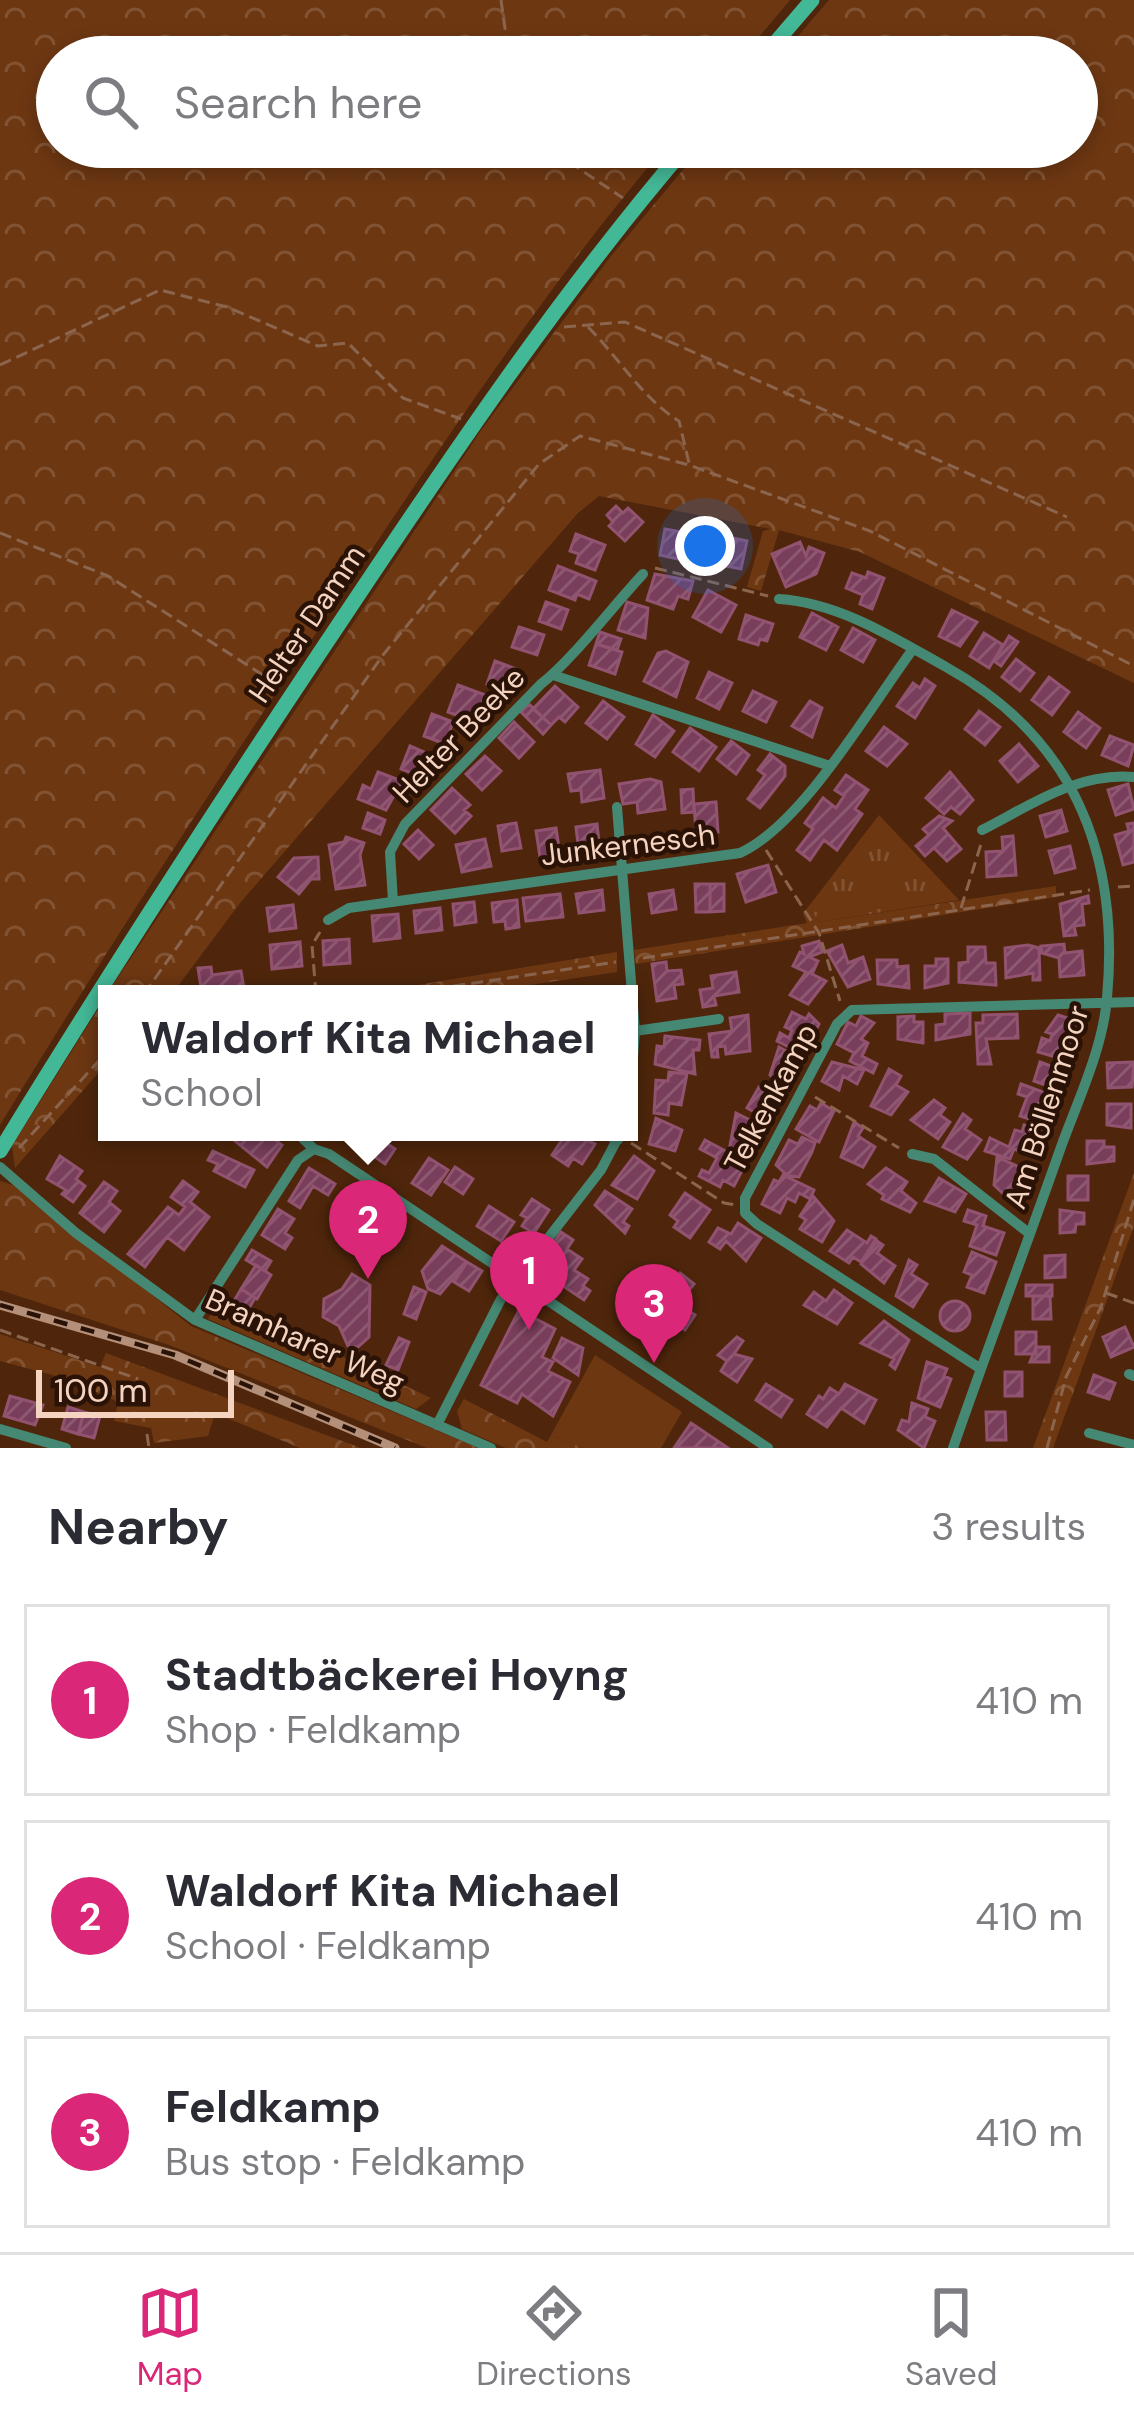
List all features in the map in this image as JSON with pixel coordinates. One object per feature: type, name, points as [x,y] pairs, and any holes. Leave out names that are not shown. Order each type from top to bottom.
[{"type":"street","points":[[781,36],[812,0]]},
{"type":"street","name":"Helter Damm","points":[[104,985],[147,911],[474,423],[668,168]]},
{"type":"street","name":"Helter Beeke","points":[[393,902],[390,852],[405,824],[541,684],[556,676],[567,653],[643,574]]},
{"type":"street","name":"Am Böllenmoor","points":[[779,598],[827,608],[913,649],[1031,727],[1072,784],[1103,888],[1107,1003],[953,1448]]},
{"type":"street","name":"Junkernesch","points":[[328,920],[349,908],[717,861],[761,844],[791,814],[913,649]]},
{"type":"street","name":"Helter Beeke","points":[[556,676],[827,765]]},
{"type":"street","points":[[982,830],[1072,784],[1093,777],[1134,777]]},
{"type":"street","points":[[617,807],[632,985]]},
{"type":"street","name":"Helter Damm","points":[[1,1162],[98,995]]},
{"type":"street","name":"Telkenkamp","points":[[981,1369],[757,1224],[743,1206],[844,1015],[862,1007],[1134,1001]]},
{"type":"street","points":[[638,1031],[719,1019]]},
{"type":"street","points":[[306,1141],[768,1448]]},
{"type":"street","points":[[437,1425],[515,1280],[601,1170],[617,1141]]},
{"type":"street","points":[[195,1320],[298,1160],[314,1149]]},
{"type":"street","name":"Am Böllenmoor","points":[[912,1154],[934,1159],[1030,1234]]},
{"type":"street","name":"Bramharer Weg","points":[[1,1162],[76,1233],[195,1320],[491,1448]]},
{"type":"street","points":[[0,1429],[58,1447]]},
{"type":"street","points":[[1089,1433],[1134,1445]]},
{"type":"path","points":[[501,0],[506,36]]},
{"type":"path","points":[[578,168],[635,206]]},
{"type":"path","points":[[0,365],[160,290],[227,307],[318,346],[348,344],[403,398],[474,423]]},
{"type":"path","points":[[544,328],[625,322],[1067,517]]},
{"type":"path","points":[[586,325],[630,368],[652,404],[679,421],[689,465]]},
{"type":"path","points":[[0,533],[108,576],[266,677]]},
{"type":"path","points":[[643,574],[659,567],[779,598]]},
{"type":"path","points":[[961,909],[982,830]]},
{"type":"path","points":[[761,844],[818,932],[844,1015]]},
{"type":"path","points":[[476,985],[1134,886]]},
{"type":"path","points":[[315,985],[312,945],[328,920]]},
{"type":"path","points":[[1,1162],[98,1061]]},
{"type":"path","points":[[802,1089],[912,1154]]},
{"type":"path","points":[[628,1141],[724,1203],[743,1206]]},
{"type":"path","points":[[1047,1448],[1066,1377],[1105,1292],[1134,1199]]},
{"type":"path","points":[[1105,1292],[1134,1303]]},
{"type":"path","points":[[0,1330],[137,1378]]},
{"type":"path","points":[[147,1434],[148,1448]]},
{"type":"green space","points":[[0,0],[790,0],[760,36],[36,36],[36,168],[648,168],[541,305],[425,470],[172,851],[0,1125]]},
{"type":"green space","points":[[829,0],[1134,0],[1134,683],[860,552],[779,530],[761,591],[747,587],[763,531],[771,529],[599,496],[578,513],[240,903],[179,985],[113,985],[482,429],[611,256],[684,168],[1098,168],[1098,36],[798,36]]},
{"type":"green space","points":[[879,815],[959,900],[819,922],[809,906]]},
{"type":"green space","points":[[1056,886],[1056,897],[636,964],[634,950],[807,923],[803,913],[809,906],[819,922]]},
{"type":"green space","points":[[617,952],[617,972],[530,985],[417,985]]},
{"type":"green space","points":[[98,1009],[98,1073],[15,1168],[12,1146]]},
{"type":"green space","points":[[1134,1173],[1134,1226],[1053,1448],[1033,1448]]},
{"type":"green space","points":[[0,1181],[13,1185],[191,1326],[478,1448],[427,1448],[172,1346],[0,1290]]},
{"type":"green space","points":[[219,1299],[431,1398],[416,1409],[208,1319]]},
{"type":"green space","points":[[0,1334],[100,1367],[106,1353],[361,1448],[300,1448],[215,1413],[208,1436],[154,1443],[151,1428],[114,1421],[118,1402],[71,1380],[0,1361]]},
{"type":"green space","points":[[595,1355],[682,1412],[661,1448],[583,1448],[551,1435]]},
{"type":"green space","points":[[464,1399],[547,1442],[551,1435],[583,1448],[506,1448],[462,1429],[457,1411]]},
{"type":"building","points":[[616,506],[623,513],[628,508],[643,522],[625,541],[609,526],[613,522],[607,515]]},
{"type":"building","points":[[665,529],[692,534],[687,561],[660,555]]},
{"type":"building","points":[[576,534],[605,545],[595,570],[576,563],[579,554],[570,551]]},
{"type":"building","points":[[723,536],[747,541],[741,569],[717,564]]},
{"type":"building","points":[[800,542],[806,556],[809,547],[824,553],[816,574],[786,587],[772,554]]},
{"type":"building","points":[[558,566],[596,581],[589,599],[577,594],[575,600],[549,590]]},
{"type":"building","points":[[868,572],[884,578],[872,609],[860,604],[863,595],[846,588],[852,573],[866,578]]},
{"type":"building","points":[[655,574],[693,581],[688,599],[678,596],[673,609],[647,600]]},
{"type":"building","points":[[708,590],[736,605],[721,632],[693,617]]},
{"type":"building","points":[[546,602],[568,610],[561,629],[539,621]]},
{"type":"building","points":[[627,602],[648,608],[645,638],[618,630]]},
{"type":"building","points":[[952,610],[977,622],[960,646],[939,636]]},
{"type":"building","points":[[812,613],[838,627],[826,650],[800,637]]},
{"type":"building","points":[[746,615],[773,624],[767,641],[760,639],[758,645],[739,639]]},
{"type":"building","points":[[519,627],[544,635],[537,655],[512,647]]},
{"type":"building","points":[[853,628],[875,640],[863,662],[841,650]]},
{"type":"building","points":[[600,632],[621,639],[617,650],[596,644]]},
{"type":"building","points":[[984,633],[1003,645],[989,668],[970,656]]},
{"type":"building","points":[[1009,636],[1018,642],[1001,666],[994,661]]},
{"type":"building","points":[[596,644],[622,652],[615,674],[589,665]]},
{"type":"building","points":[[666,651],[688,662],[676,697],[644,681],[658,653]]},
{"type":"building","points":[[1016,659],[1034,673],[1020,691],[1002,677]]},
{"type":"building","points":[[495,661],[516,669],[508,692],[487,684]]},
{"type":"building","points":[[709,672],[732,683],[719,709],[697,698]]},
{"type":"building","points":[[1049,677],[1069,692],[1052,715],[1032,700]]},
{"type":"building","points":[[925,679],[935,686],[915,718],[897,706],[913,683],[920,688]]},
{"type":"building","points":[[458,685],[485,695],[475,722],[448,712]]},
{"type":"building","points":[[555,686],[578,707],[565,722],[559,717],[551,725],[533,709]]},
{"type":"building","points":[[753,691],[776,702],[766,722],[743,711]]},
{"type":"building","points":[[603,701],[624,717],[607,739],[586,723]]},
{"type":"building","points":[[810,701],[822,708],[812,737],[792,726]]},
{"type":"building","points":[[529,704],[551,725],[543,734],[521,712]]},
{"type":"building","points":[[979,711],[1000,727],[985,745],[965,729]]},
{"type":"building","points":[[1078,712],[1100,728],[1086,748],[1064,732]]},
{"type":"building","points":[[432,714],[453,722],[445,744],[424,736]]},
{"type":"building","points":[[653,715],[674,731],[655,757],[636,744]]},
{"type":"building","points":[[514,722],[534,742],[519,758],[499,738]]},
{"type":"building","points":[[884,727],[907,744],[887,766],[866,751]]},
{"type":"building","points":[[690,728],[716,747],[699,771],[673,752]]},
{"type":"building","points":[[1110,736],[1134,745],[1128,766],[1102,755]]},
{"type":"building","points":[[731,741],[749,755],[736,774],[717,759]]},
{"type":"building","points":[[1019,744],[1038,766],[1018,782],[1000,761]]},
{"type":"building","points":[[410,746],[431,755],[422,777],[401,769]]},
{"type":"building","points":[[770,754],[785,766],[785,776],[760,808],[748,799],[765,775],[758,770]]},
{"type":"building","points":[[485,756],[501,771],[482,790],[466,774]]},
{"type":"building","points":[[600,770],[604,798],[582,802],[581,790],[571,791],[568,774]]},
{"type":"building","points":[[378,772],[402,781],[386,810],[358,799],[363,785],[371,789]]},
{"type":"building","points":[[950,772],[973,800],[960,814],[951,807],[944,814],[926,798]]},
{"type":"building","points":[[846,775],[868,790],[855,809],[862,814],[837,850],[824,840],[810,860],[797,850],[813,829],[805,823],[823,798],[836,808],[844,796],[835,790]]},
{"type":"building","points":[[661,782],[665,809],[638,813],[637,802],[623,804],[619,784]]},
{"type":"building","points":[[1128,784],[1134,809],[1116,815],[1108,790]]},
{"type":"building","points":[[452,788],[470,805],[464,810],[471,816],[455,833],[431,810]]},
{"type":"building","points":[[693,789],[694,812],[682,813],[681,790]]},
{"type":"building","points":[[716,802],[718,832],[696,833],[694,804]]},
{"type":"building","points":[[1061,810],[1067,831],[1046,837],[1040,816]]},
{"type":"building","points":[[368,813],[385,820],[380,834],[363,828]]},
{"type":"building","points":[[939,816],[952,821],[943,828],[961,849],[947,861],[934,848],[925,856],[916,846],[929,835],[923,829]]},
{"type":"building","points":[[516,823],[521,848],[502,851],[498,826]]},
{"type":"building","points":[[1134,823],[1134,862],[1123,865],[1115,835],[1129,831],[1127,824]]},
{"type":"building","points":[[597,824],[600,851],[579,853],[576,827]]},
{"type":"building","points":[[556,828],[560,854],[540,857],[536,831]]},
{"type":"building","points":[[418,830],[433,845],[419,859],[404,844]]},
{"type":"building","points":[[1013,836],[1016,875],[987,877],[986,852],[1003,851],[1002,837]]},
{"type":"building","points":[[346,837],[364,843],[360,855],[365,885],[336,889],[329,845],[344,842]]},
{"type":"building","points":[[485,839],[491,866],[462,872],[456,845]]},
{"type":"building","points":[[1070,846],[1075,868],[1055,873],[1049,851]]},
{"type":"building","points":[[318,857],[319,879],[311,879],[299,894],[278,877],[294,858]]},
{"type":"building","points":[[768,865],[776,892],[746,902],[737,874]]},
{"type":"building","points":[[695,884],[710,884],[710,912],[696,912]]},
{"type":"building","points":[[710,884],[724,884],[724,911],[710,912]]},
{"type":"building","points":[[602,890],[604,910],[579,913],[576,894]]},
{"type":"building","points":[[673,890],[676,909],[652,913],[649,894]]},
{"type":"building","points":[[560,894],[563,917],[526,921],[523,898]]},
{"type":"building","points":[[1088,896],[1089,903],[1082,904],[1084,925],[1074,926],[1076,935],[1064,936],[1060,904]]},
{"type":"building","points":[[517,900],[519,927],[506,929],[505,921],[494,922],[492,903]]},
{"type":"building","points":[[474,902],[476,922],[455,925],[453,904]]},
{"type":"building","points":[[293,905],[296,928],[270,931],[267,908]]},
{"type":"building","points":[[440,908],[442,930],[416,933],[414,911]]},
{"type":"building","points":[[398,914],[400,938],[374,941],[372,916]]},
{"type":"building","points":[[349,939],[350,963],[324,965],[323,941]]},
{"type":"building","points":[[819,941],[822,952],[809,957],[818,961],[812,974],[826,981],[808,1004],[790,995],[806,972],[793,966],[800,952],[804,954],[802,946]]},
{"type":"building","points":[[300,942],[302,966],[272,969],[270,945]]},
{"type":"building","points":[[1064,944],[1065,953],[1082,951],[1084,975],[1060,977],[1059,958],[1042,953],[1041,946]]},
{"type":"building","points":[[842,945],[848,963],[863,957],[870,979],[848,987],[827,951]]},
{"type":"building","points":[[968,947],[985,947],[986,963],[995,963],[996,985],[959,982],[959,963],[968,962]]},
{"type":"building","points":[[1005,948],[1039,948],[1040,980],[1033,980],[1033,973],[1006,978]]},
{"type":"building","points":[[936,959],[948,959],[948,983],[925,988],[925,966],[936,966]]},
{"type":"building","points":[[877,960],[897,960],[897,967],[908,966],[909,988],[878,984]]},
{"type":"building","points":[[666,962],[667,971],[681,970],[683,984],[674,985],[676,998],[657,1001],[652,964]]},
{"type":"building","points":[[211,967],[212,975],[241,971],[243,985],[201,985],[198,968]]},
{"type":"building","points":[[736,972],[739,992],[714,996],[716,1005],[703,1007],[700,990],[713,988],[711,976]]},
{"type":"building","points":[[792,1012],[806,1019],[809,1014],[819,1024],[809,1043],[803,1040],[797,1051],[777,1041],[780,1033],[789,1038],[792,1030],[785,1027]]},
{"type":"building","points":[[970,1013],[970,1034],[936,1040],[936,1025],[945,1024],[945,1014]]},
{"type":"building","points":[[1017,1014],[1018,1038],[986,1039],[991,1064],[978,1064],[976,1023],[983,1023],[983,1015]]},
{"type":"building","points":[[748,1015],[750,1051],[726,1054],[725,1046],[717,1047],[718,1057],[712,1057],[709,1034],[732,1031],[730,1018]]},
{"type":"building","points":[[1058,1015],[1077,1021],[1068,1050],[1059,1046],[1055,1057],[1038,1052],[1042,1038],[1050,1041],[1052,1034],[1046,1032]]},
{"type":"building","points":[[861,1016],[874,1023],[861,1039],[868,1043],[862,1056],[877,1064],[873,1073],[850,1061],[854,1053],[837,1044],[848,1022],[856,1026]]},
{"type":"building","points":[[914,1016],[914,1022],[923,1022],[923,1043],[898,1039],[898,1017]]},
{"type":"building","points":[[665,1036],[700,1040],[699,1050],[693,1050],[695,1074],[655,1064],[657,1046],[664,1047]]},
{"type":"building","points":[[779,1047],[797,1057],[789,1084],[781,1087],[770,1075]]},
{"type":"building","points":[[832,1062],[864,1070],[857,1084],[843,1076],[839,1090],[822,1081]]},
{"type":"building","points":[[1040,1062],[1064,1071],[1061,1080],[1054,1077],[1051,1087],[1034,1081]]},
{"type":"building","points":[[1134,1062],[1132,1087],[1108,1088],[1107,1063]]},
{"type":"building","points":[[889,1069],[901,1076],[896,1085],[908,1092],[891,1115],[871,1106]]},
{"type":"building","points":[[669,1072],[687,1074],[681,1105],[669,1103],[668,1115],[654,1113],[656,1080],[668,1081]]},
{"type":"building","points":[[1021,1084],[1051,1095],[1045,1124],[1020,1116],[1027,1097],[1018,1094]]},
{"type":"building","points":[[759,1087],[778,1098],[767,1119],[747,1108]]},
{"type":"building","points":[[934,1100],[945,1108],[940,1115],[950,1122],[938,1139],[911,1120]]},
{"type":"building","points":[[821,1103],[834,1111],[819,1142],[796,1129],[810,1106],[817,1110]]},
{"type":"building","points":[[1107,1104],[1131,1104],[1131,1128],[1107,1125]]},
{"type":"building","points":[[736,1113],[760,1125],[746,1156],[729,1151]]},
{"type":"building","points":[[963,1114],[971,1120],[965,1129],[981,1140],[967,1159],[943,1147]]},
{"type":"building","points":[[656,1118],[682,1130],[675,1151],[649,1144]]},
{"type":"building","points":[[854,1122],[863,1128],[858,1136],[875,1147],[863,1167],[841,1157]]},
{"type":"building","points":[[1024,1125],[1041,1130],[1032,1155],[1014,1149],[1010,1159],[985,1151],[990,1138],[1009,1147],[1015,1130],[1022,1132]]},
{"type":"building","points":[[802,1137],[815,1143],[812,1152],[799,1177],[788,1176],[776,1165],[789,1140],[798,1144]]},
{"type":"building","points":[[705,1140],[735,1156],[732,1161],[744,1167],[734,1186],[723,1180],[720,1187],[699,1176],[702,1170],[709,1173],[717,1158],[700,1149]]},
{"type":"building","points":[[235,1141],[282,1145],[267,1167]]},
{"type":"building","points":[[366,1141],[383,1141],[395,1149],[385,1164],[362,1148]]},
{"type":"building","points":[[561,1141],[595,1144],[582,1164],[573,1158],[568,1166],[552,1155]]},
{"type":"building","points":[[1087,1141],[1104,1141],[1104,1147],[1114,1147],[1114,1161],[1087,1164]]},
{"type":"building","points":[[213,1151],[254,1170],[245,1187],[214,1171],[218,1164],[208,1160]]},
{"type":"building","points":[[60,1156],[82,1171],[76,1179],[85,1186],[73,1202],[62,1194],[66,1190],[47,1179]]},
{"type":"building","points":[[634,1156],[654,1171],[637,1199],[612,1185]]},
{"type":"building","points":[[997,1157],[1028,1171],[1013,1203],[994,1185]]},
{"type":"building","points":[[429,1158],[448,1170],[431,1195],[412,1183]]},
{"type":"building","points":[[455,1167],[473,1179],[463,1194],[445,1182]]},
{"type":"building","points":[[309,1168],[335,1184],[328,1195],[313,1186],[300,1208],[289,1201]]},
{"type":"building","points":[[886,1168],[907,1182],[901,1191],[916,1203],[910,1212],[882,1199],[884,1195],[868,1184]]},
{"type":"building","points":[[783,1175],[814,1190],[810,1199],[799,1193],[795,1202],[787,1198],[780,1213],[762,1204],[774,1180],[779,1182]]},
{"type":"building","points":[[1068,1176],[1088,1176],[1088,1200],[1068,1200]]},
{"type":"building","points":[[939,1178],[966,1194],[955,1212],[925,1201]]},
{"type":"building","points":[[183,1181],[198,1192],[190,1202],[209,1217],[184,1250],[167,1237],[145,1267],[128,1254],[168,1207],[179,1215],[185,1207],[171,1197]]},
{"type":"building","points":[[104,1182],[117,1191],[109,1202],[120,1211],[104,1232],[80,1213]]},
{"type":"building","points":[[350,1189],[360,1196],[342,1224],[331,1217]]},
{"type":"building","points":[[605,1191],[632,1209],[623,1222],[629,1226],[625,1233],[595,1205]]},
{"type":"building","points":[[685,1193],[710,1210],[690,1238],[674,1227],[678,1221],[670,1215]]},
{"type":"building","points":[[813,1196],[834,1221],[822,1242],[800,1229],[806,1220],[800,1216]]},
{"type":"building","points":[[532,1199],[549,1210],[534,1233],[522,1226],[527,1218],[521,1215]]},
{"type":"building","points":[[489,1206],[514,1222],[501,1241],[477,1226]]},
{"type":"building","points":[[278,1209],[294,1219],[285,1233],[292,1238],[285,1249],[262,1235]]},
{"type":"building","points":[[968,1210],[986,1216],[983,1226],[1004,1233],[996,1255],[970,1246],[977,1225],[964,1221]]},
{"type":"building","points":[[1060,1210],[1084,1213],[1084,1224],[1076,1224],[1075,1232],[1060,1233]]},
{"type":"building","points":[[738,1223],[761,1238],[746,1261],[726,1241],[720,1249],[709,1242],[718,1228],[731,1234]]},
{"type":"building","points":[[847,1230],[867,1243],[871,1236],[876,1239],[861,1262],[853,1257],[849,1263],[830,1251]]},
{"type":"building","points":[[561,1232],[573,1240],[567,1249],[582,1259],[574,1270],[588,1279],[583,1286],[590,1291],[584,1300],[557,1282],[556,1257],[548,1251]]},
{"type":"building","points":[[877,1241],[883,1245],[877,1253],[895,1266],[884,1283],[861,1264]]},
{"type":"building","points":[[442,1246],[467,1262],[440,1294],[428,1289],[422,1271]]},
{"type":"building","points":[[252,1250],[271,1261],[265,1271],[246,1260]]},
{"type":"building","points":[[972,1252],[996,1262],[984,1293],[967,1287],[972,1275],[964,1272]]},
{"type":"building","points":[[1065,1255],[1065,1277],[1045,1278],[1045,1256]]},
{"type":"building","points":[[909,1260],[917,1265],[911,1274],[927,1284],[913,1307],[896,1296]]},
{"type":"building","points":[[467,1262],[482,1271],[469,1291],[454,1282]]},
{"type":"building","points":[[256,1265],[271,1275],[257,1299],[241,1289]]},
{"type":"building","points":[[680,1273],[694,1284],[683,1298],[669,1287]]},
{"type":"building","points":[[352,1274],[370,1285],[369,1337],[358,1347],[348,1346],[339,1326],[323,1317],[324,1299],[342,1289]]},
{"type":"building","points":[[1026,1285],[1052,1285],[1052,1296],[1026,1296]]},
{"type":"building","points":[[414,1287],[426,1292],[416,1319],[404,1314]]},
{"type":"building","points":[[241,1289],[255,1298],[245,1315],[231,1306]]},
{"type":"building","points":[[834,1290],[852,1303],[837,1324],[804,1305],[814,1292],[826,1301]]},
{"type":"building","points":[[1033,1296],[1050,1296],[1051,1319],[1033,1319]]},
{"type":"building","points":[[670,1299],[695,1315],[685,1330],[661,1314]]},
{"type":"building","points":[[955,1301],[966,1305],[970,1316],[966,1327],[955,1331],[944,1327],[940,1316],[944,1305]]},
{"type":"building","points":[[519,1310],[555,1329],[542,1357],[553,1362],[548,1371],[570,1382],[553,1416],[522,1394],[517,1403],[481,1385]]},
{"type":"building","points":[[884,1321],[909,1340],[895,1369],[890,1365],[894,1359],[861,1343]]},
{"type":"building","points":[[1125,1327],[1134,1347],[1111,1357],[1103,1337]]},
{"type":"building","points":[[1016,1332],[1036,1332],[1036,1354],[1016,1354]]},
{"type":"building","points":[[737,1337],[743,1341],[734,1354],[752,1359],[737,1382],[721,1371],[727,1361],[718,1355]]},
{"type":"building","points":[[399,1338],[409,1342],[398,1370],[386,1365]]},
{"type":"building","points":[[562,1338],[583,1348],[578,1375],[553,1358]]},
{"type":"building","points":[[1036,1347],[1049,1347],[1049,1362],[1030,1362]]},
{"type":"building","points":[[927,1362],[947,1369],[944,1376],[951,1379],[940,1407],[918,1398]]},
{"type":"building","points":[[1005,1372],[1022,1372],[1022,1396],[1005,1396]]},
{"type":"building","points":[[1094,1375],[1115,1383],[1109,1399],[1088,1392]]},
{"type":"building","points":[[766,1384],[792,1400],[781,1417],[756,1400]]},
{"type":"building","points":[[845,1384],[876,1400],[864,1423],[841,1408],[827,1427],[807,1414],[819,1396],[823,1399],[830,1388],[839,1394]]},
{"type":"building","points":[[10,1396],[43,1405],[35,1425],[4,1416]]},
{"type":"building","points":[[912,1403],[928,1409],[925,1417],[935,1421],[924,1448],[898,1430],[902,1420],[909,1422]]},
{"type":"building","points":[[68,1407],[84,1412],[78,1434],[62,1429]]},
{"type":"building","points":[[84,1412],[100,1416],[94,1438],[78,1434]]},
{"type":"building","points":[[986,1412],[1005,1412],[1006,1440],[987,1440]]},
{"type":"building","points":[[691,1423],[728,1448],[674,1448]]},
{"type":"railway","points":[[0,1305],[175,1355],[395,1448]]},
{"type":"place","name":"Waldorf Kita Michael","points":[[368,1279]]},
{"type":"place","name":"Stadtbäckerei Hoyng","points":[[529,1330]]},
{"type":"place","name":"Feldkamp","points":[[654,1363]]}]
